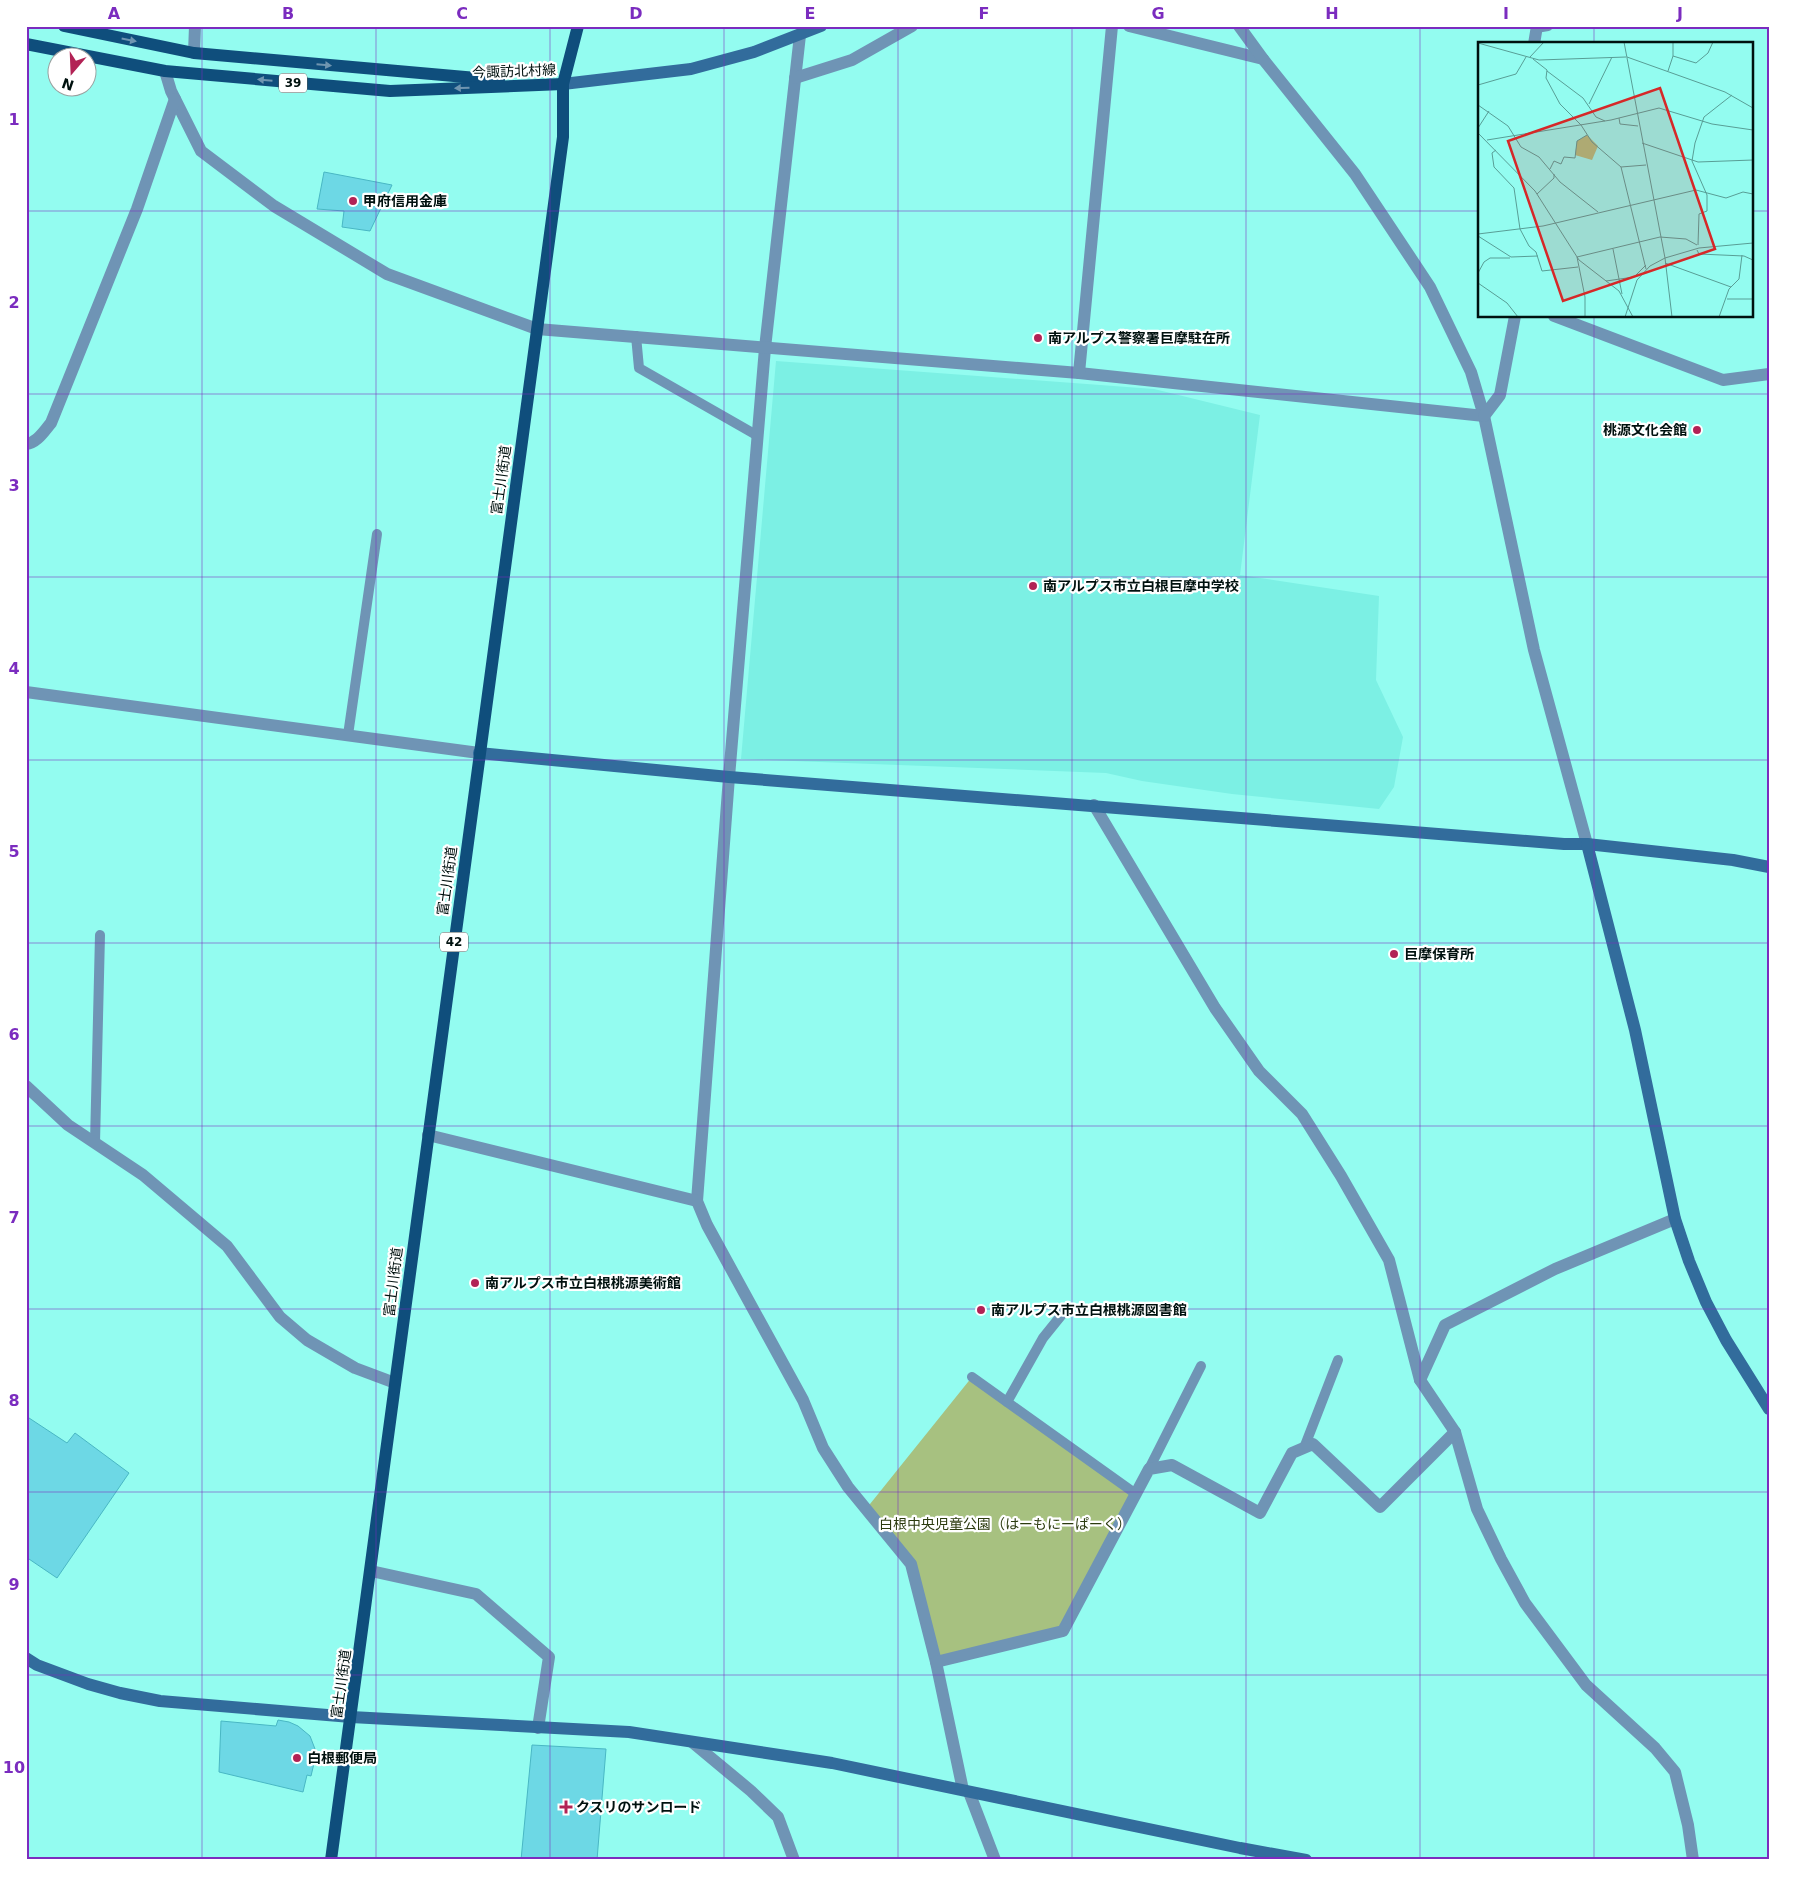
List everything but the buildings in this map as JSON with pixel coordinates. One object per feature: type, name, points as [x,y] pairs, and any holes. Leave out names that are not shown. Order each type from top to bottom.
[{"type":"main road","name":"今諏訪北村線","points":[[64,26],[194,53],[436,75],[563,84]]},
{"type":"main road","name":"富士川街道","points":[[331,1860],[563,137],[563,84],[574,29]]},
{"type":"main road","name":"今諏訪北村線","points":[[26,44],[165,72],[390,91],[563,84]]},
{"type":"street","points":[[194,53],[195,26]]},
{"type":"street","points":[[563,84],[691,69],[754,52],[821,26]]},
{"type":"street","points":[[795,78],[852,60],[912,26]]},
{"type":"street","points":[[1079,373],[1112,26]]},
{"type":"street","points":[[1129,26],[1263,58]]},
{"type":"street","points":[[1239,26],[1355,174],[1430,287],[1471,372],[1484,416],[1534,650],[1635,1030],[1675,1218],[1689,1261],[1706,1302],[1726,1340],[1769,1409]]},
{"type":"street","points":[[1535,42],[1541,27]]},
{"type":"street","points":[[800,35],[765,348],[729,777],[697,1201],[707,1225],[803,1400],[823,1448],[848,1487],[911,1564],[966,1791],[995,1860]]},
{"type":"street","points":[[165,72],[175,99],[201,151],[274,206],[387,274],[537,329],[1079,373],[1484,416]]},
{"type":"street","points":[[26,444],[31,444],[50,423],[137,209],[175,99]]},
{"type":"street","points":[[1484,416],[1500,395],[1515,318]]},
{"type":"street","points":[[1559,318],[1723,380],[1769,374]]},
{"type":"street","points":[[26,692],[479,753],[729,777],[1564,844],[1587,844],[1733,860],[1769,867]]},
{"type":"street","points":[[1094,805],[1215,1008],[1259,1071],[1302,1114],[1341,1176],[1389,1260],[1420,1380],[1455,1432],[1477,1509],[1501,1559],[1525,1603],[1586,1685],[1655,1748],[1675,1772],[1688,1825],[1693,1860]]},
{"type":"street","points":[[26,1086],[68,1124],[142,1175],[227,1246],[280,1317],[307,1340],[355,1368],[395,1383]]},
{"type":"street","points":[[428,1135],[697,1201]]},
{"type":"street","points":[[1420,1380],[1445,1325],[1555,1269],[1675,1218]]},
{"type":"street","points":[[936,1662],[1063,1631],[1150,1469],[1172,1465],[1260,1513],[1292,1453],[1314,1444],[1380,1507],[1455,1432]]},
{"type":"street","points":[[371,1571],[476,1594],[549,1658],[538,1728]]},
{"type":"street","points":[[26,1658],[88,1684],[160,1701],[351,1718],[629,1732],[832,1763],[1306,1860]]},
{"type":"street","points":[[692,1742],[751,1791],[778,1817],[794,1860]]},
{"type":"lane","points":[[636,336],[639,368],[758,436]]},
{"type":"lane","points":[[348,735],[377,534]]},
{"type":"lane","points":[[95,1143],[100,935]]},
{"type":"lane","points":[[1007,1402],[1043,1338],[1068,1307]]},
{"type":"lane","points":[[1304,1448],[1338,1360]]},
{"type":"lane","points":[[1150,1469],[1201,1366]]},
{"type":"lane","points":[[972,1377],[1136,1494]]},
{"type":"shaded area","name":"南アルプス市立白根巨摩中学校","points":[[776,361],[1154,389],[1260,415],[1240,575],[1379,596],[1376,680],[1403,737],[1394,787],[1379,809],[1232,794],[1142,781],[1106,773],[741,759]]},
{"type":"green space","name":"白根中央児童公園（はーもにーぱーく）","points":[[972,1377],[1136,1494],[1063,1631],[936,1662],[911,1564],[866,1509]]},
{"type":"place","name":"甲府信用金庫","points":[[353,201]]},
{"type":"place","name":"南アルプス警察署巨摩駐在所","points":[[1038,338]]},
{"type":"place","name":"桃源文化会館","points":[[1697,430]]},
{"type":"place","name":"南アルプス市立白根巨摩中学校","points":[[1033,586]]},
{"type":"place","name":"巨摩保育所","points":[[1394,954]]},
{"type":"place","name":"南アルプス市立白根桃源美術館","points":[[475,1283]]},
{"type":"place","name":"南アルプス市立白根桃源図書館","points":[[981,1310]]},
{"type":"place","name":"白根郵便局","points":[[297,1758]]},
{"type":"place","name":"クスリのサンロード","points":[[566,1807]]}]
